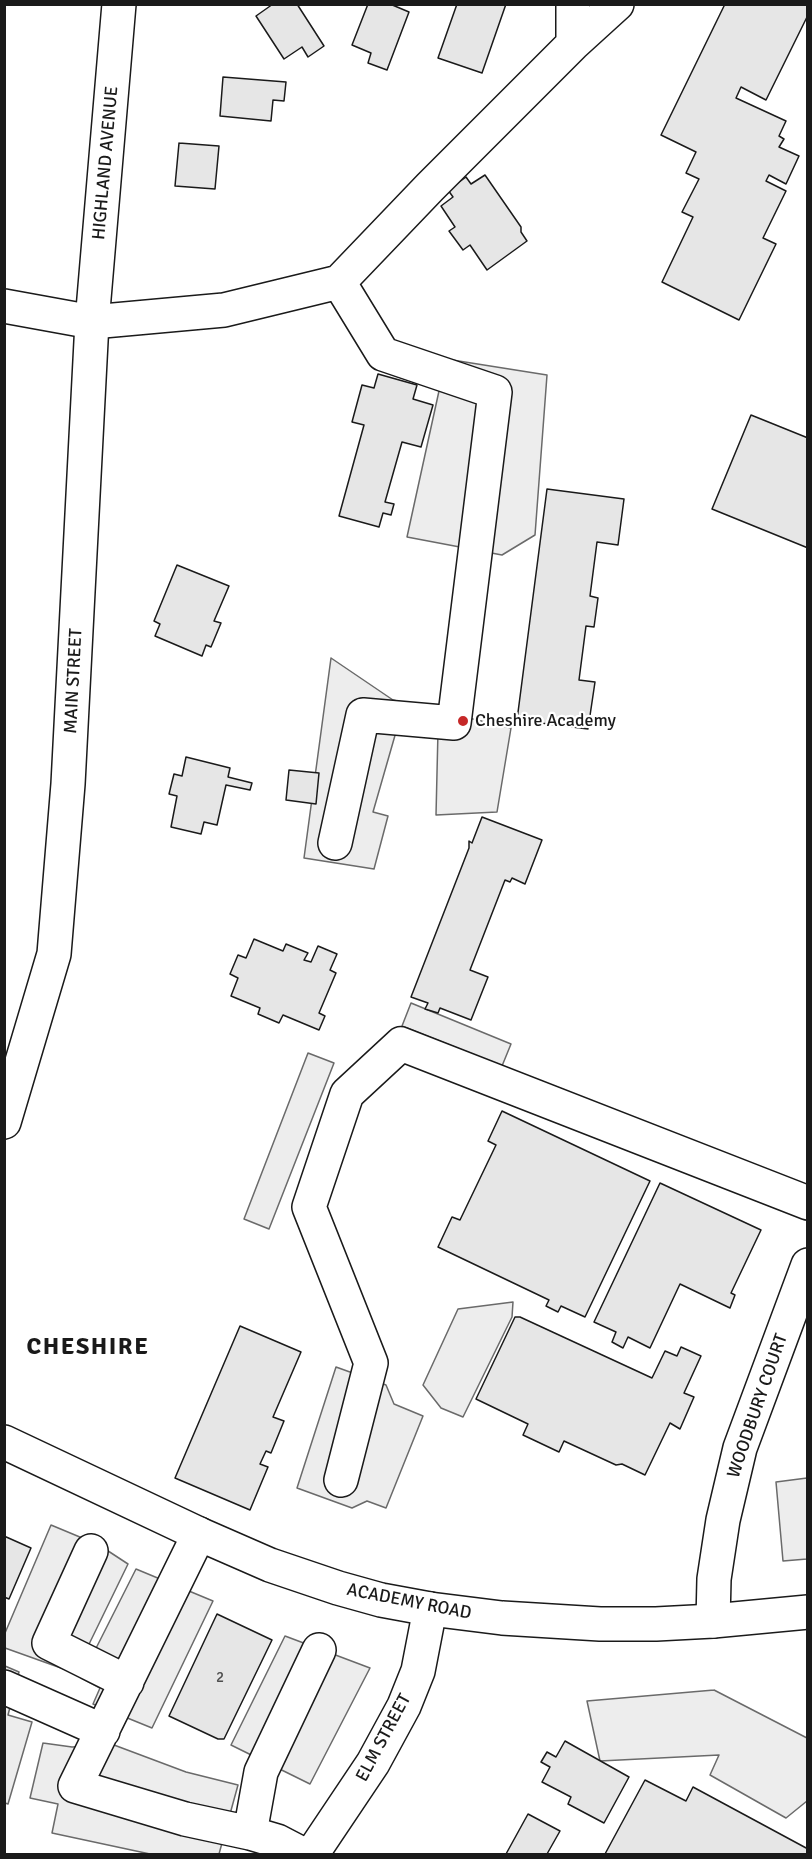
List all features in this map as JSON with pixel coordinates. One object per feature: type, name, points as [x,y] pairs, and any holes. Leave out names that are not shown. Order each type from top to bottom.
[{"type":"main road","name":"HIGHLAND AVENUE","points":[[92,322],[119,4]]},
{"type":"main road","points":[[573,4],[573,44]]},
{"type":"main road","points":[[4,306],[92,322],[224,310],[339,282],[430,187],[573,44],[617,4]]},
{"type":"main road","points":[[335,843],[363,715],[454,723],[495,392],[383,354],[339,282]]},
{"type":"main road","name":"MAIN STREET","points":[[4,1122],[54,954],[68,784],[92,322]]},
{"type":"main road","points":[[341,1480],[371,1363],[309,1207],[347,1094],[401,1044],[807,1203]]},
{"type":"main road","name":"WOODBURY COURT","points":[[713,1621],[714,1579],[723,1520],[740,1448],[807,1265]]},
{"type":"main road","name":"ACADEMY ROAD","points":[[4,1442],[270,1565],[381,1600],[502,1618],[600,1624],[713,1621],[807,1612]]},
{"type":"main road","points":[[199,1534],[75,1786],[185,1819],[277,1841],[302,1854]]},
{"type":"main road","points":[[91,1551],[49,1642],[127,1682]]},
{"type":"main road","name":"ELM STREET","points":[[312,1854],[373,1763],[404,1706],[418,1671],[430,1609]]},
{"type":"main road","points":[[250,1833],[261,1772],[320,1650]]},
{"type":"main road","points":[[4,1687],[103,1731]]},
{"type":"shaded area","points":[[446,359],[547,375],[535,535],[502,555],[407,537]]},
{"type":"shaded area","points":[[331,658],[393,700],[511,728],[497,812],[436,815],[438,731],[400,718],[373,812],[388,816],[374,869],[304,858]]},
{"type":"shaded area","points":[[411,1003],[511,1044],[502,1066],[402,1026]]},
{"type":"shaded area","points":[[308,1053],[334,1063],[269,1229],[244,1219]]},
{"type":"shaded area","points":[[513,1302],[512,1317],[463,1417],[441,1408],[423,1385],[458,1309]]},
{"type":"shaded area","points":[[336,1367],[386,1385],[394,1404],[423,1416],[386,1508],[367,1501],[352,1508],[297,1488]]},
{"type":"shaded area","points":[[807,1478],[807,1559],[783,1561],[776,1482]]},
{"type":"shaded area","points":[[51,1525],[99,1545],[128,1564],[75,1673],[5,1648],[5,1633]]},
{"type":"shaded area","points":[[136,1569],[213,1601],[152,1728],[93,1704],[100,1688],[81,1678]]},
{"type":"shaded area","points":[[285,1636],[370,1668],[310,1784],[231,1745]]},
{"type":"shaded area","points":[[5,1666],[19,1672],[8,1715],[32,1722],[8,1804],[5,1803]]},
{"type":"shaded area","points":[[714,1690],[807,1738],[807,1801],[786,1818],[710,1775],[719,1755],[600,1761],[587,1701]]},
{"type":"shaded area","points":[[43,1743],[72,1747],[114,1745],[186,1772],[238,1785],[219,1854],[150,1854],[52,1833],[58,1804],[30,1798]]},
{"type":"building","points":[[273,4],[297,4],[324,46],[308,57],[302,47],[284,59],[256,16]]},
{"type":"building","points":[[368,4],[390,4],[409,12],[387,70],[368,63],[371,53],[352,45]]},
{"type":"building","points":[[457,4],[506,4],[482,73],[438,58]]},
{"type":"building","points":[[725,4],[808,4],[808,15],[766,100],[741,87],[736,98],[786,121],[779,136],[784,139],[779,147],[799,156],[786,184],[769,175],[766,181],[786,191],[763,238],[776,244],[739,320],[662,282],[693,217],[682,212],[699,179],[686,173],[696,152],[661,135]]},
{"type":"building","points":[[223,77],[286,82],[284,101],[273,100],[271,121],[220,116]]},
{"type":"building","points":[[179,143],[219,146],[215,189],[175,186]]},
{"type":"building","points":[[485,175],[521,227],[521,232],[527,241],[487,270],[470,245],[463,250],[449,231],[455,227],[441,206],[453,197],[448,190],[466,177],[471,184]]},
{"type":"building","points":[[378,374],[417,385],[413,399],[433,405],[421,447],[402,442],[385,502],[394,504],[391,515],[383,513],[379,527],[339,516],[364,425],[352,422],[362,385],[374,388]]},
{"type":"building","points":[[751,415],[808,438],[808,548],[712,509]]},
{"type":"building","points":[[547,489],[624,499],[618,545],[597,542],[590,596],[598,598],[594,627],[586,626],[579,680],[595,682],[588,729],[517,720]]},
{"type":"building","points":[[177,565],[229,586],[214,621],[221,623],[211,647],[206,645],[202,656],[155,636],[160,624],[154,621]]},
{"type":"building","points":[[186,757],[230,768],[228,777],[252,783],[250,790],[226,785],[217,825],[204,822],[201,834],[171,827],[177,796],[169,794],[174,774],[182,776]]},
{"type":"building","points":[[289,770],[319,773],[316,804],[286,800]]},
{"type":"building","points":[[482,817],[542,840],[525,884],[512,878],[510,882],[505,880],[470,970],[488,977],[471,1020],[440,1008],[438,1013],[425,1009],[428,1003],[411,997],[469,848],[469,841],[472,843]]},
{"type":"building","points":[[254,939],[283,951],[286,944],[308,953],[304,960],[311,962],[318,946],[337,954],[330,970],[336,973],[319,1013],[325,1016],[319,1030],[283,1015],[279,1023],[258,1014],[260,1008],[231,996],[238,978],[230,974],[238,955],[246,958]]},
{"type":"building","points":[[502,1111],[650,1181],[585,1317],[561,1306],[558,1312],[546,1306],[549,1300],[438,1247],[452,1217],[460,1220],[496,1145],[488,1141]]},
{"type":"building","points":[[660,1183],[761,1230],[731,1293],[735,1295],[730,1308],[680,1284],[650,1348],[628,1337],[623,1348],[612,1342],[616,1332],[594,1322]]},
{"type":"building","points":[[515,1317],[520,1317],[652,1378],[665,1351],[677,1356],[681,1347],[701,1356],[684,1393],[694,1397],[680,1429],[670,1423],[645,1475],[622,1464],[616,1465],[564,1441],[559,1452],[523,1435],[528,1424],[476,1399]]},
{"type":"building","points":[[240,1326],[301,1352],[273,1417],[284,1421],[271,1453],[266,1451],[260,1464],[268,1467],[250,1510],[175,1478]]},
{"type":"building","points":[[4,1536],[31,1548],[9,1599],[4,1597]]},
{"type":"building","points":[[217,1614],[272,1640],[224,1739],[218,1739],[169,1716]]},
{"type":"building","points":[[565,1741],[629,1777],[604,1823],[568,1804],[571,1797],[542,1782],[550,1767],[541,1762],[547,1752],[556,1757]]},
{"type":"building","points":[[645,1780],[686,1801],[693,1787],[808,1849],[808,1854],[605,1854]]},
{"type":"building","points":[[528,1814],[560,1831],[547,1854],[506,1854]]},
{"type":"place","name":"Cheshire Academy","points":[[463,721]]},
{"type":"district","name":"CHESHIRE","points":[[88,1348]]}]
